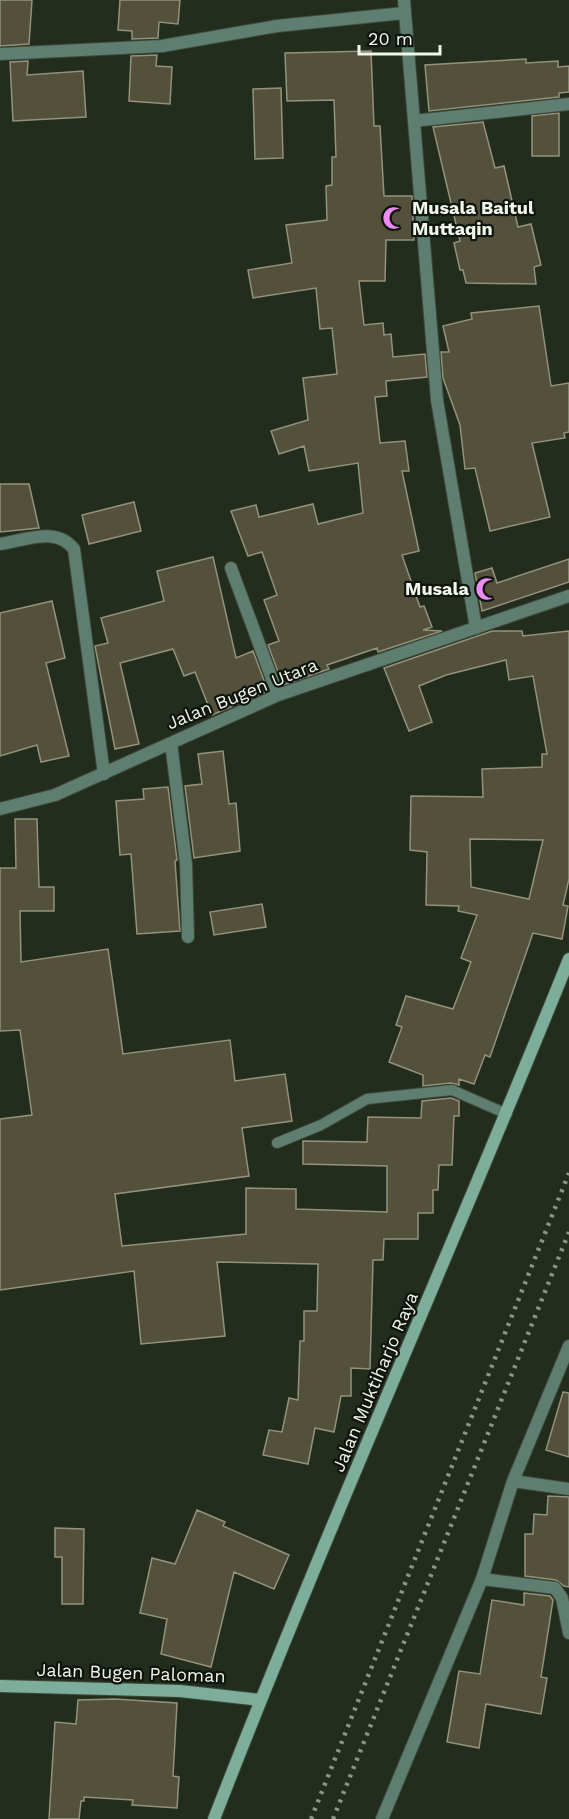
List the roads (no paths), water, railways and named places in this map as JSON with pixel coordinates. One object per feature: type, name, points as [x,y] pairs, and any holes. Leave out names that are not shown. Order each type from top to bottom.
[{"type":"street","points":[[0,54],[162,46],[404,6],[437,400],[476,628]]},
{"type":"street","points":[[414,121],[569,104]]},
{"type":"street","points":[[0,544],[56,535],[67,540],[74,549],[104,774]]},
{"type":"street","points":[[231,568],[278,695]]},
{"type":"street","name":"Jalan Bugen Utara","points":[[0,809],[55,795],[278,695],[569,596]]},
{"type":"street","points":[[171,743],[186,864],[188,936]]},
{"type":"street","name":"Jalan Muktiharjo Raya","points":[[214,1819],[260,1700],[507,1114],[569,959]]},
{"type":"street","points":[[382,1819],[482,1580],[513,1480],[569,1346]]},
{"type":"street","points":[[513,1480],[569,1489]]},
{"type":"street","points":[[482,1580],[555,1588],[562,1598],[569,1633]]},
{"type":"street","name":"Jalan Bugen Paloman","points":[[0,1686],[180,1691],[260,1700]]},
{"type":"lane","points":[[277,1143],[321,1125],[342,1111],[367,1099],[452,1090],[507,1114]]},
{"type":"railway","points":[[311,1819],[569,1173]]},
{"type":"railway","points":[[333,1819],[569,1232]]},
{"type":"place","name":"Musala Baitul Muttaqin","points":[[394,218]]},
{"type":"place","name":"Musala","points":[[487,589]]}]
